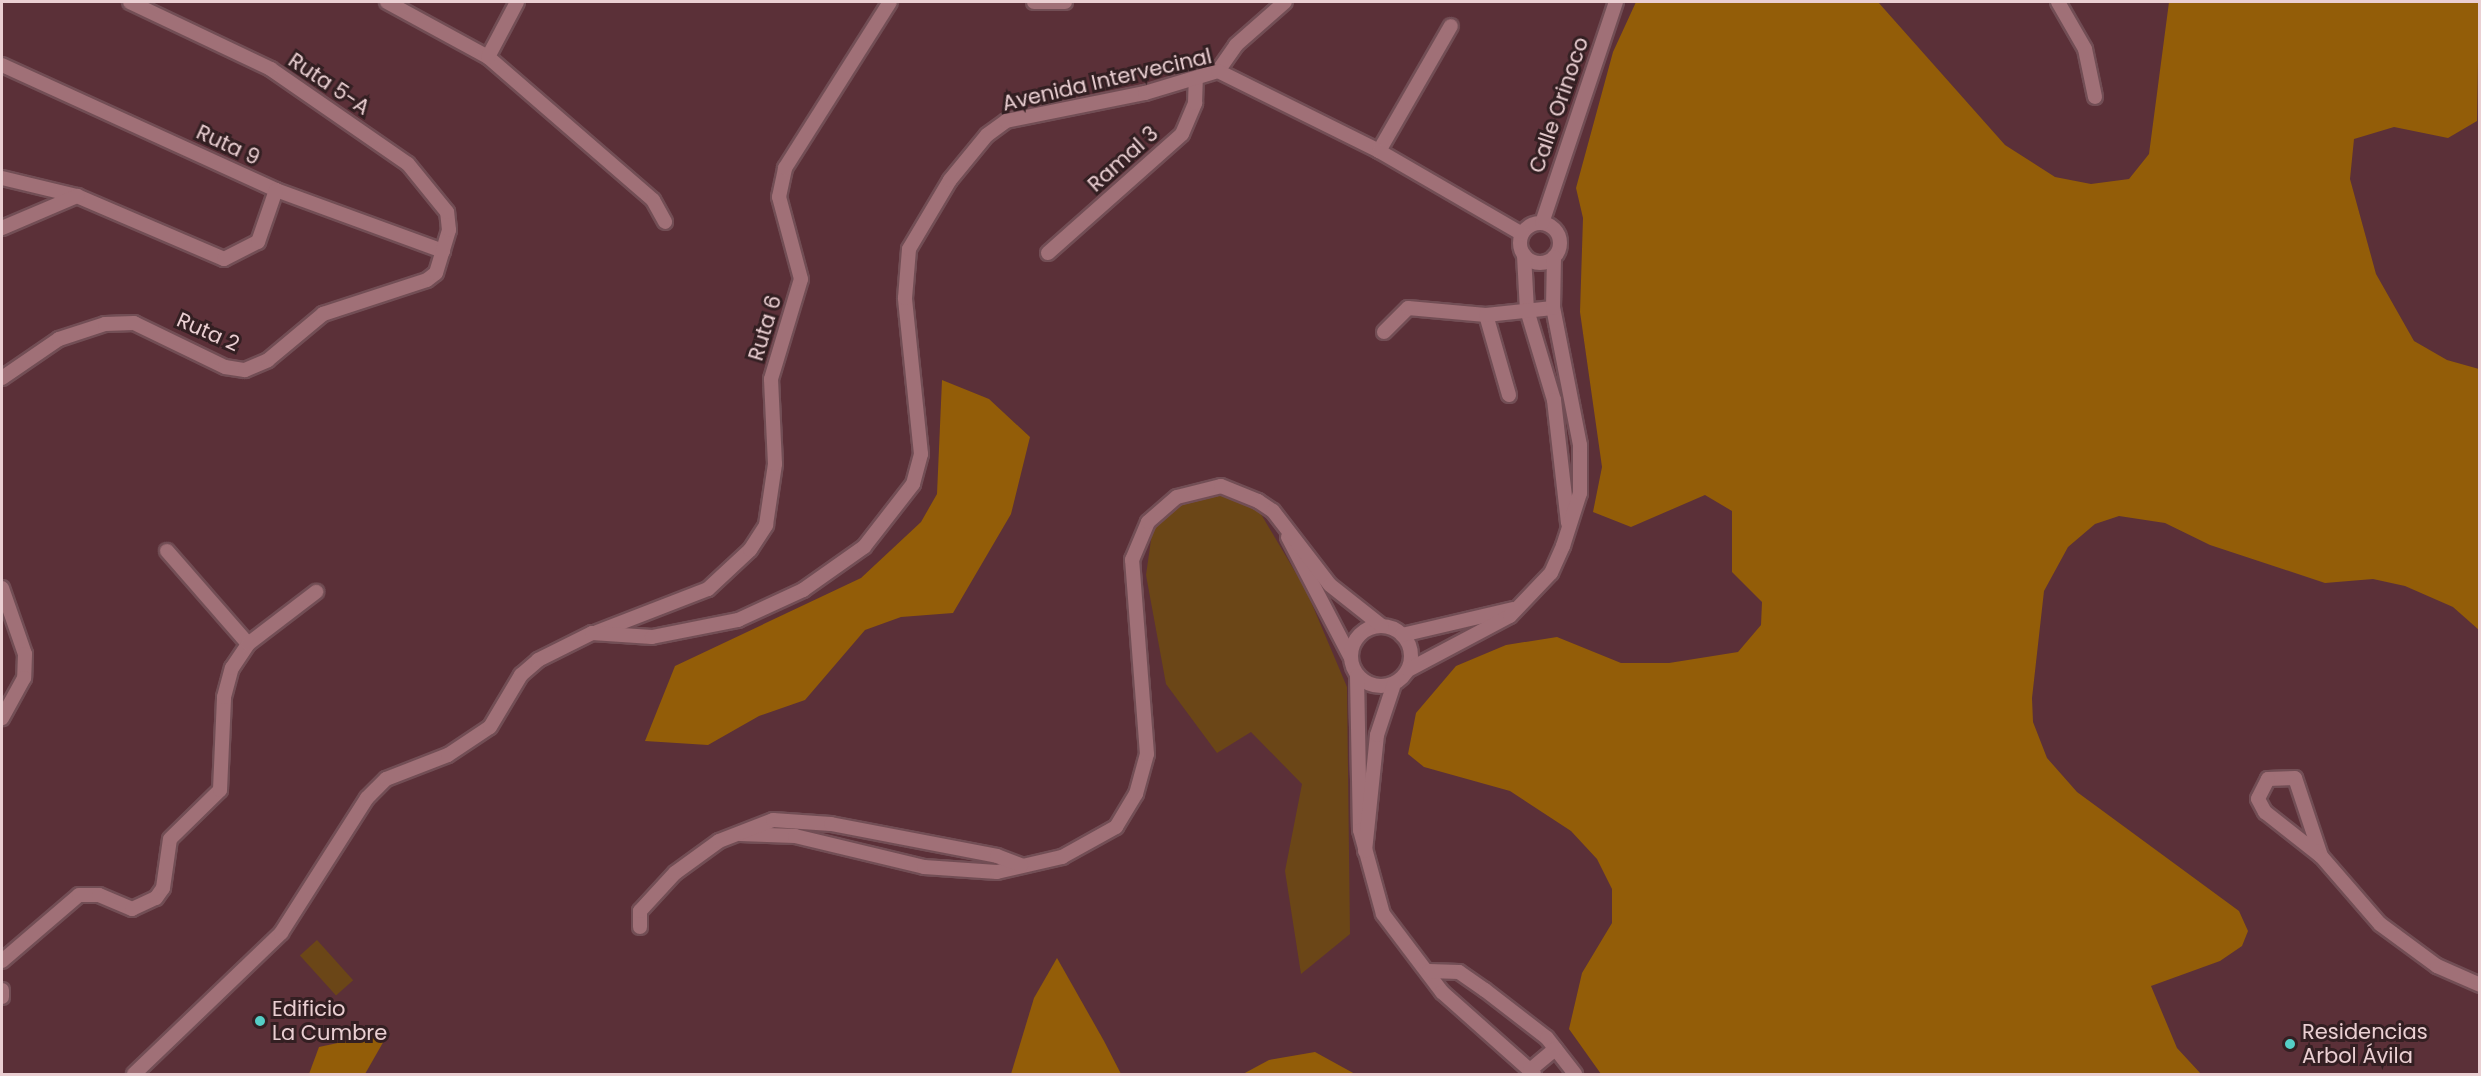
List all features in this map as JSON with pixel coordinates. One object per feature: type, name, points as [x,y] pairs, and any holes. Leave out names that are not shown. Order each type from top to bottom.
[{"type":"street","name":"Ruta 5-A","points":[[130,2],[271,69],[408,164],[447,212],[443,251]]},
{"type":"street","points":[[387,2],[488,57],[653,200],[665,222]]},
{"type":"street","points":[[488,57],[517,2]]},
{"type":"street","name":"Ruta 6","points":[[592,633],[708,589],[750,550],[766,525],[775,464],[771,379],[801,279],[779,197],[785,168],[890,2]]},
{"type":"street","points":[[1034,2],[1065,2]]},
{"type":"street","points":[[1218,71],[1236,45],[1285,2]]},
{"type":"street","name":"Calle Orinoco","points":[[1542,223],[1616,2]]},
{"type":"street","points":[[2058,2],[2085,49],[2095,97]]},
{"type":"street","points":[[1379,151],[1451,26]]},
{"type":"street","name":"Ruta 9","points":[[2,65],[276,190],[443,251]]},
{"type":"street","name":"Avenida Intervecinal","points":[[134,1074],[281,933],[351,821],[386,779],[466,745],[489,727],[521,675],[555,650],[592,633],[652,637],[738,620],[803,590],[864,547],[913,484],[921,454],[906,273],[909,249],[950,180],[987,135],[1006,121],[1196,79],[1218,71],[1379,151],[1522,234]]},
{"type":"street","name":"Ramal 3","points":[[1048,253],[1182,134],[1195,103],[1196,79]]},
{"type":"street","points":[[2,178],[77,196],[224,259],[258,242],[276,190]]},
{"type":"street","points":[[2,228],[77,196]]},
{"type":"street","points":[[1363,856],[1371,828],[1377,735],[1394,684],[1408,670],[1497,626],[1518,608],[1551,573],[1580,493],[1580,446],[1553,308],[1554,257],[1558,233],[1542,223],[1522,234],[1527,310],[1554,400],[1557,447],[1568,523]]},
{"type":"street","name":"Ruta 2","points":[[2,378],[59,339],[105,324],[134,323],[225,366],[245,370],[268,360],[323,314],[427,280],[443,251]]},
{"type":"street","points":[[1524,255],[1539,263],[1554,257]]},
{"type":"street","points":[[1384,332],[1408,308],[1486,315],[1553,308]]},
{"type":"street","points":[[1486,315],[1509,395]]},
{"type":"street","points":[[1557,447],[1569,453],[1580,446]]},
{"type":"street","points":[[740,834],[795,836],[892,862],[997,872],[1062,857],[1100,838],[1123,818],[1139,788],[1147,736],[1129,580],[1148,522],[1177,497],[1221,486],[1258,501],[1284,527],[1330,585],[1382,626],[1402,634],[1518,608]]},
{"type":"street","points":[[1284,527],[1351,658],[1357,675],[1363,856],[1383,914],[1429,971],[1442,992],[1532,1072],[1555,1049]]},
{"type":"street","points":[[167,551],[248,644]]},
{"type":"street","points":[[2,588],[25,654],[24,678],[2,717]]},
{"type":"street","points":[[2,962],[79,895],[99,895],[132,909],[156,898],[163,888],[170,839],[220,790],[224,697],[232,668],[248,644],[316,592]]},
{"type":"street","points":[[1351,658],[1362,632],[1382,626]]},
{"type":"street","points":[[1402,634],[1411,650],[1408,670]]},
{"type":"street","points":[[1357,675],[1373,686],[1394,684]]},
{"type":"street","points":[[2321,856],[2295,778],[2268,779],[2258,799],[2265,813],[2321,856],[2380,924],[2437,966],[2480,985]]},
{"type":"street","points":[[640,927],[640,911],[675,873],[719,841],[773,820],[796,820],[898,837],[1021,865]]},
{"type":"street","points":[[892,862],[898,837]]},
{"type":"street","points":[[1429,971],[1459,972],[1530,1023],[1575,1074]]},
{"type":"street","points":[[2,990],[2,997]]},
{"type":"shaded area","points":[[1636,2],[1878,2],[2005,145],[2055,177],[2091,184],[2129,179],[2149,154],[2169,2],[2479,2],[2477,121],[2448,138],[2394,127],[2354,139],[2350,179],[2376,274],[2414,341],[2447,360],[2479,369],[2479,630],[2453,607],[2405,586],[2373,579],[2325,583],[2210,545],[2165,523],[2119,516],[2095,524],[2068,547],[2044,591],[2032,698],[2033,722],[2047,758],[2077,792],[2239,911],[2248,931],[2242,946],[2220,961],[2151,986],[2177,1048],[2201,1074],[1601,1074],[1569,1029],[1582,973],[1612,923],[1612,889],[1597,859],[1571,831],[1510,791],[1424,767],[1408,754],[1416,713],[1456,666],[1506,645],[1557,637],[1621,663],[1669,663],[1738,652],[1761,625],[1762,602],[1732,572],[1732,511],[1705,495],[1631,527],[1593,512],[1602,467],[1580,312],[1583,218],[1576,188],[1613,52]]},
{"type":"shaded area","points":[[942,380],[989,399],[1030,437],[1011,514],[953,613],[901,617],[865,630],[805,700],[759,716],[708,745],[645,741],[675,666],[861,578],[921,522],[937,494]]},
{"type":"shaded area","points":[[1210,493],[1237,496],[1258,509],[1306,590],[1347,687],[1350,934],[1301,974],[1285,871],[1302,784],[1251,732],[1217,753],[1166,684],[1146,575],[1153,526],[1174,505]]},
{"type":"shaded area","points":[[317,940],[353,980],[336,996],[300,955]]},
{"type":"shaded area","points":[[1057,958],[1121,1074],[1011,1074],[1034,998]]},
{"type":"shaded area","points":[[389,1032],[365,1074],[309,1074],[319,1047]]},
{"type":"shaded area","points":[[1315,1052],[1355,1074],[1243,1074],[1269,1060]]},
{"type":"place","name":"Edificio La Cumbre","points":[[260,1021]]},
{"type":"place","name":"Residencias Arbol Ávila","points":[[2290,1044]]}]
